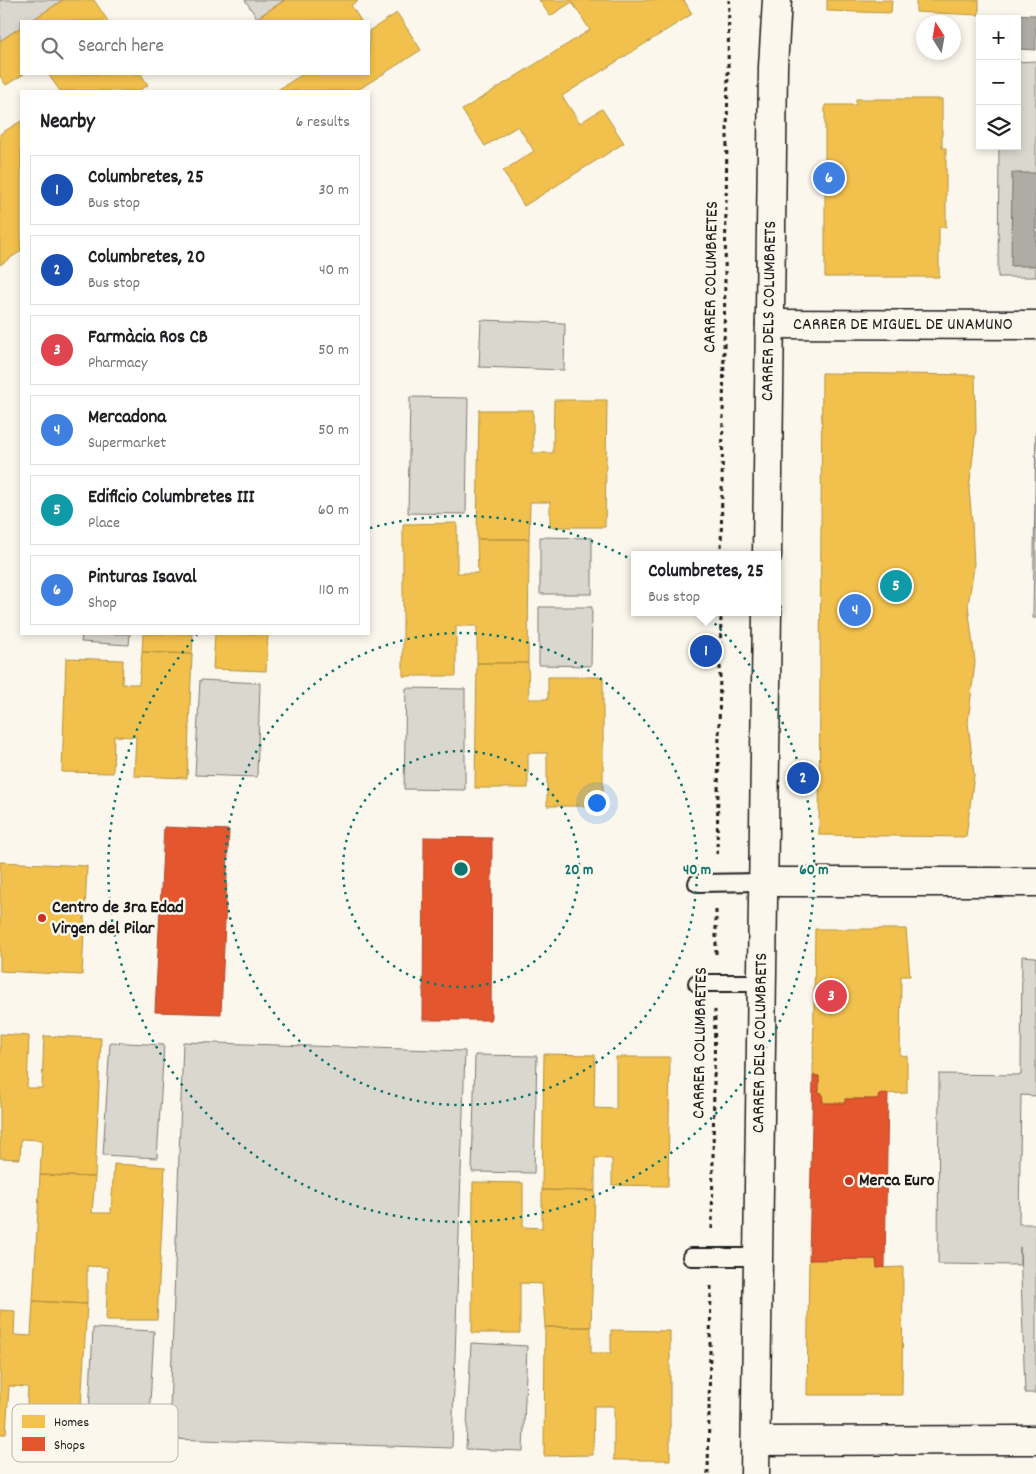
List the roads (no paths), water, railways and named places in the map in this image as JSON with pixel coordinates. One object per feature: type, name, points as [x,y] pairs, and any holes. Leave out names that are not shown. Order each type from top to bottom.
[{"type":"street","name":"CARRER DELS COLUMBRETS","points":[[758,0],[773,67]]},
{"type":"street","name":"CARRER DELS COLUMBRETS","points":[[767,551],[773,67],[777,0]]},
{"type":"street","name":"CARRER DE MIGUEL DE UNAMUNO","points":[[770,324],[1036,325]]},
{"type":"street","name":"CARRER DELS COLUMBRETS","points":[[756,1474],[767,616]]},
{"type":"street","points":[[763,882],[1036,882]]},
{"type":"street","points":[[756,1440],[1036,1440]]},
{"type":"lane","points":[[697,883],[763,882]]},
{"type":"lane","points":[[697,983],[762,983]]},
{"type":"lane","points":[[691,1257],[758,1257]]},
{"type":"place","name":"Pinturas Isaval","points":[[829,178]]},
{"type":"place","name":"Edificio Columbretes III","points":[[896,586]]},
{"type":"place","name":"Mercadona","points":[[855,610]]},
{"type":"place","name":"Columbretes, 25","points":[[706,651]]},
{"type":"place","name":"Columbretes, 20","points":[[803,778]]},
{"type":"place","name":"Centro de 3ra Edad Virgen del Pilar","points":[[42,918]]},
{"type":"place","name":"Farmàcia Ros CB","points":[[831,996]]},
{"type":"place","name":"Merca Euro","points":[[849,1181]]}]
